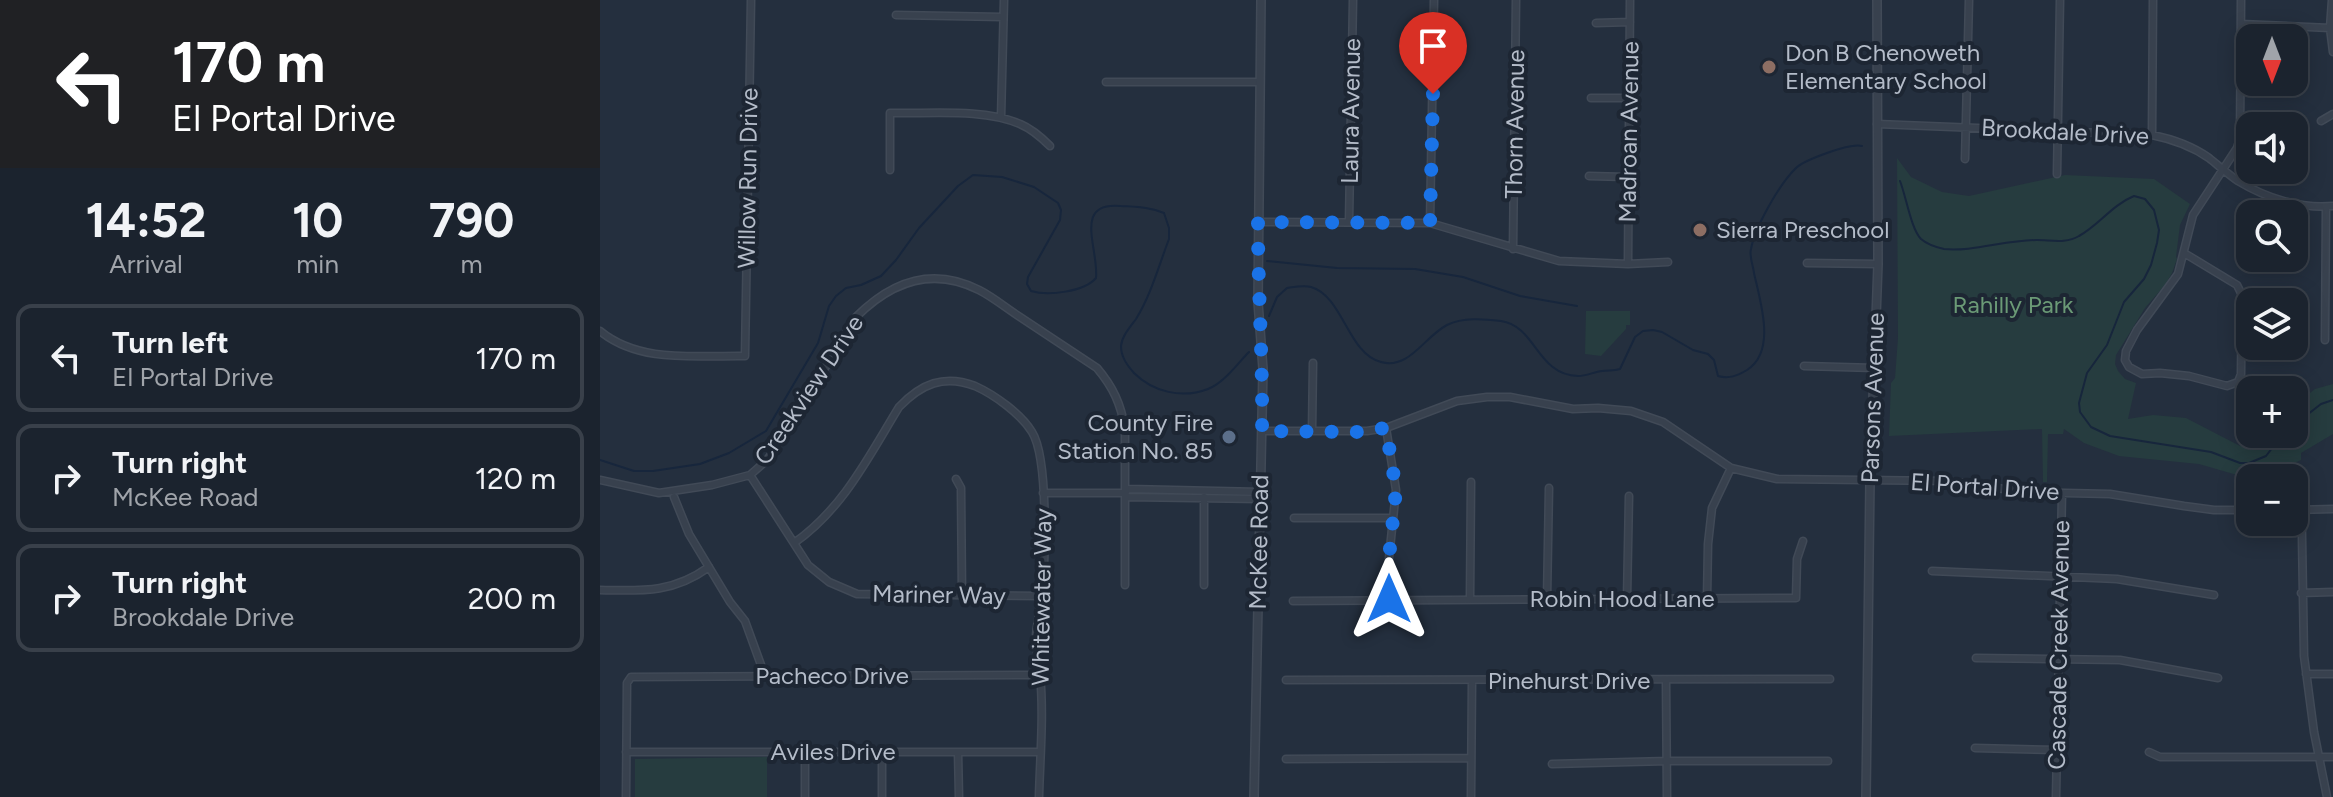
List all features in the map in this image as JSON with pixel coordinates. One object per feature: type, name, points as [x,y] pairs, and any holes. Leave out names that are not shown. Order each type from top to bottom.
[{"type":"street","name":"Willow Run Drive","points":[[600,331],[623,346],[646,353],[745,356],[751,0]]},
{"type":"street","points":[[1001,118],[1004,0]]},
{"type":"street","name":"McKee Road","points":[[1254,797],[1263,369],[1258,302],[1261,0]]},
{"type":"street","name":"Laura Avenue","points":[[1349,222],[1353,0]]},
{"type":"street","points":[[1430,223],[1434,0]]},
{"type":"street","name":"Thorn Avenue","points":[[1513,249],[1516,0]]},
{"type":"street","name":"Madroan Avenue","points":[[1628,264],[1630,0]]},
{"type":"street","name":"Parsons Avenue","points":[[1866,797],[1870,481],[1878,264],[1877,0]]},
{"type":"street","points":[[1965,159],[1969,0]]},
{"type":"street","points":[[2057,174],[2060,0]]},
{"type":"street","points":[[2152,135],[2153,0]]},
{"type":"street","points":[[2241,0],[2241,24]]},
{"type":"street","points":[[2332,0],[2330,28],[2333,52]]},
{"type":"street","points":[[896,15],[1003,17]]},
{"type":"street","points":[[1596,23],[1630,22]]},
{"type":"street","points":[[2308,27],[2330,28]]},
{"type":"street","points":[[1106,82],[1259,82]]},
{"type":"street","points":[[2184,253],[2237,285],[2242,295],[2241,374],[2238,382],[2227,386],[2189,376],[2142,374],[2129,367],[2125,360],[2126,351],[2145,317],[2172,283],[2181,266],[2189,223],[2234,155],[2240,138],[2240,96]]},
{"type":"street","points":[[1591,98],[1629,98]]},
{"type":"street","points":[[890,170],[890,113],[975,114],[1001,118],[1037,133],[1050,146]]},
{"type":"street","points":[[2321,121],[2333,114]]},
{"type":"street","name":"Brookdale Drive","points":[[1877,124],[2152,135],[2183,144],[2239,181],[2269,196],[2294,204],[2329,207]]},
{"type":"street","points":[[1589,176],[1627,177]]},
{"type":"street","points":[[2325,340],[2329,207]]},
{"type":"street","points":[[1258,222],[1430,223],[1543,258],[1576,263],[1668,262]]},
{"type":"street","points":[[1807,263],[1878,264]]},
{"type":"street","name":"Creekview Drive","points":[[600,480],[659,493],[693,489],[750,475],[767,460],[780,442],[856,317],[873,300],[893,288],[914,281],[934,278],[957,281],[979,290],[1097,368],[1111,384],[1122,409],[1125,429],[1125,585]]},
{"type":"street","points":[[1312,431],[1313,363]]},
{"type":"street","points":[[1804,366],[1875,368]]},
{"type":"street","name":"Whitewater Way","points":[[794,543],[826,517],[843,497],[899,407],[911,394],[927,384],[938,381],[966,383],[982,389],[1017,415],[1032,432],[1042,466],[1042,596],[1036,638],[1040,675],[1039,797]]},
{"type":"street","name":"El Portal Drive","points":[[1262,431],[1356,432],[1386,428],[1457,401],[1510,397],[1573,409],[1631,411],[1663,422],[1731,468],[1777,479],[1950,481],[2003,490],[2110,494],[2199,508],[2236,509]]},
{"type":"street","points":[[1386,428],[1396,490],[1389,558],[1389,599]]},
{"type":"street","points":[[1707,599],[1712,508],[1731,468]]},
{"type":"street","name":"Mariner Way","points":[[750,475],[808,565],[829,582],[857,594],[1042,596]]},
{"type":"street","points":[[956,479],[961,488],[962,595]]},
{"type":"street","points":[[1470,599],[1471,482]]},
{"type":"street","points":[[1547,599],[1549,488]]},
{"type":"street","points":[[1043,493],[1124,493],[1128,497],[1260,495]]},
{"type":"street","name":"Cascade Creek Avenue","points":[[2056,797],[2062,493]]},
{"type":"street","points":[[1204,494],[1204,585]]},
{"type":"street","points":[[1627,599],[1629,496]]},
{"type":"street","points":[[674,497],[689,534],[745,621],[765,676]]},
{"type":"street","points":[[2308,510],[2333,509]]},
{"type":"street","points":[[1294,518],[1393,518]]},
{"type":"street","points":[[2299,536],[2306,674],[2327,797]]},
{"type":"street","name":"Robin Hood Lane","points":[[1293,601],[1796,598],[1797,559],[1803,541]]},
{"type":"street","points":[[600,590],[650,591],[672,587],[692,580],[709,567]]},
{"type":"street","points":[[1932,571],[2117,579],[2214,595]]},
{"type":"street","points":[[2301,593],[2333,592]]},
{"type":"street","points":[[1976,658],[2120,660],[2218,678]]},
{"type":"street","points":[[2306,674],[2333,674]]},
{"type":"street","name":"Pacheco Drive","points":[[626,752],[627,683],[631,677],[1040,675]]},
{"type":"street","name":"Pinehurst Drive","points":[[1286,680],[1830,679]]},
{"type":"street","points":[[1471,797],[1472,681]]},
{"type":"street","points":[[1666,681],[1667,797]]},
{"type":"street","points":[[1975,748],[2057,750]]},
{"type":"street","points":[[626,752],[626,797]]},
{"type":"street","name":"Aviles Drive","points":[[626,752],[1040,752]]},
{"type":"street","points":[[805,752],[805,797]]},
{"type":"street","points":[[882,752],[882,797]]},
{"type":"street","points":[[958,752],[959,797]]},
{"type":"street","points":[[2149,752],[2160,757],[2333,757]]},
{"type":"street","points":[[1286,759],[1471,758]]},
{"type":"street","points":[[1552,764],[1828,761]]},
{"type":"green space","name":"Rahilly Park","points":[[1897,158],[1911,177],[1942,192],[1969,196],[2065,175],[2154,179],[2190,204],[2180,225],[2177,259],[2172,273],[2145,308],[2116,355],[2118,371],[2125,379],[2136,383],[2128,419],[2153,415],[2186,418],[2236,444],[2236,448],[2308,448],[2308,395],[2315,389],[2333,384],[2333,434],[2301,453],[2301,460],[2292,464],[2236,464],[2236,475],[2199,464],[2119,456],[2084,443],[2064,429],[2063,434],[2048,434],[2047,482],[2043,482],[2042,429],[1889,436],[1891,383],[1895,378],[1898,338]]},
{"type":"green space","points":[[1586,311],[1630,311],[1630,325],[1626,325],[1626,329],[1601,356],[1585,354]]},
{"type":"green space","points":[[767,757],[767,797],[635,797],[635,759]]},
{"type":"waterway","points":[[1269,316],[1277,297],[1287,288],[1311,287],[1331,301],[1353,337],[1370,357],[1391,363],[1408,357],[1453,322],[1474,319],[1501,321],[1522,332],[1554,368],[1564,374],[1578,376],[1620,369],[1635,337],[1643,331],[1653,330],[1708,354],[1714,360],[1718,376],[1733,376],[1747,370],[1762,351],[1764,325],[1751,252],[1757,229],[1768,207],[1800,165],[1838,150],[1862,146]]},
{"type":"waterway","points":[[600,460],[634,471],[700,464],[729,453],[766,431],[818,343],[829,306],[836,296],[846,288],[881,276],[919,228],[958,186],[973,175],[1002,177],[1034,187],[1058,203],[1060,220],[1028,277],[1027,284],[1031,291],[1056,293],[1075,290],[1096,278],[1091,229],[1097,211],[1106,206],[1121,206],[1164,213],[1169,239],[1146,300],[1121,346],[1129,367],[1142,380],[1168,392],[1198,392],[1225,378],[1249,352]]},
{"type":"waterway","points":[[1900,181],[1917,234],[1926,243],[1944,249],[2069,240],[2126,200],[2134,196],[2145,199],[2154,210],[2159,230],[2151,265],[2144,279],[2124,302],[2107,345],[2087,373],[2079,403],[2080,412],[2091,427],[2110,436],[2211,452],[2240,463],[2266,456],[2272,448]]},
{"type":"waterway","points":[[1267,261],[1337,268],[1415,269],[1463,277],[1520,296],[1577,306]]},
{"type":"waterway","points":[[2308,414],[2321,404],[2333,400]]},
{"type":"place","name":"Don B Chenoweth Elementary School","points":[[1769,67]]},
{"type":"place","name":"Sierra Preschool","points":[[1700,230]]},
{"type":"place","name":"County Fire Station No. 85","points":[[1229,437]]},
{"type":"route","points":[[1389,599],[1389,558],[1396,490],[1386,428],[1356,432],[1262,431],[1258,222],[1430,223],[1433,94]]}]
